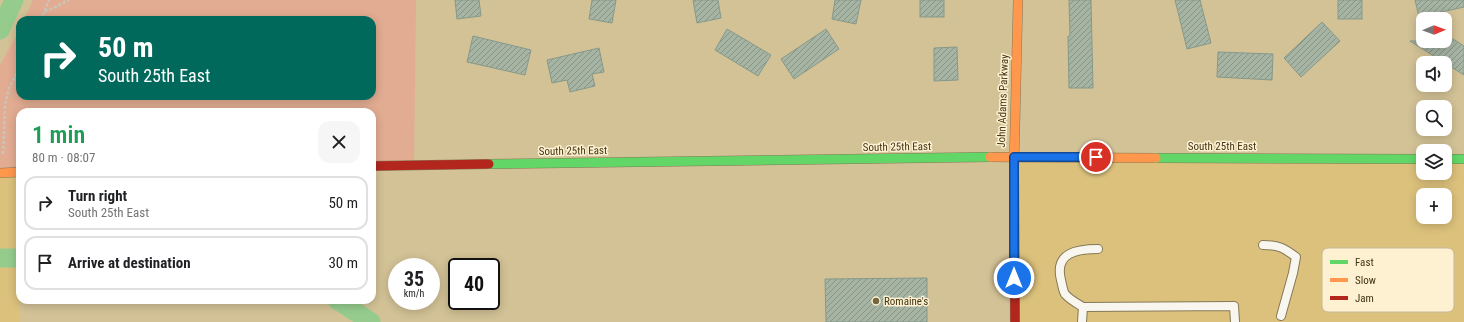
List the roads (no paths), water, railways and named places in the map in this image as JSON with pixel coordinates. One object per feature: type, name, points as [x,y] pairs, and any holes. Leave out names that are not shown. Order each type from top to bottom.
[{"type":"main road","name":"John Adams Parkway","points":[[1015,322],[1014,157],[1018,0]]},
{"type":"main road","name":"South 25th East","points":[[376,166],[1014,157],[1416,159]]},
{"type":"main road","points":[[1452,159],[1464,159]]},
{"type":"main road","points":[[1,173],[16,172]]},
{"type":"lane","points":[[1263,246],[1276,245],[1285,249],[1296,257],[1281,316]]},
{"type":"lane","points":[[1098,249],[1080,249],[1070,252],[1061,262],[1060,275],[1064,294],[1083,308],[1234,306],[1235,322]]},
{"type":"lane","points":[[1082,322],[1083,308]]},
{"type":"waterway","points":[[0,30],[14,0]]},
{"type":"waterway","points":[[0,258],[16,258]]},
{"type":"waterway","points":[[343,304],[371,322]]},
{"type":"place","name":"Romaine's","points":[[876,301]]}]
